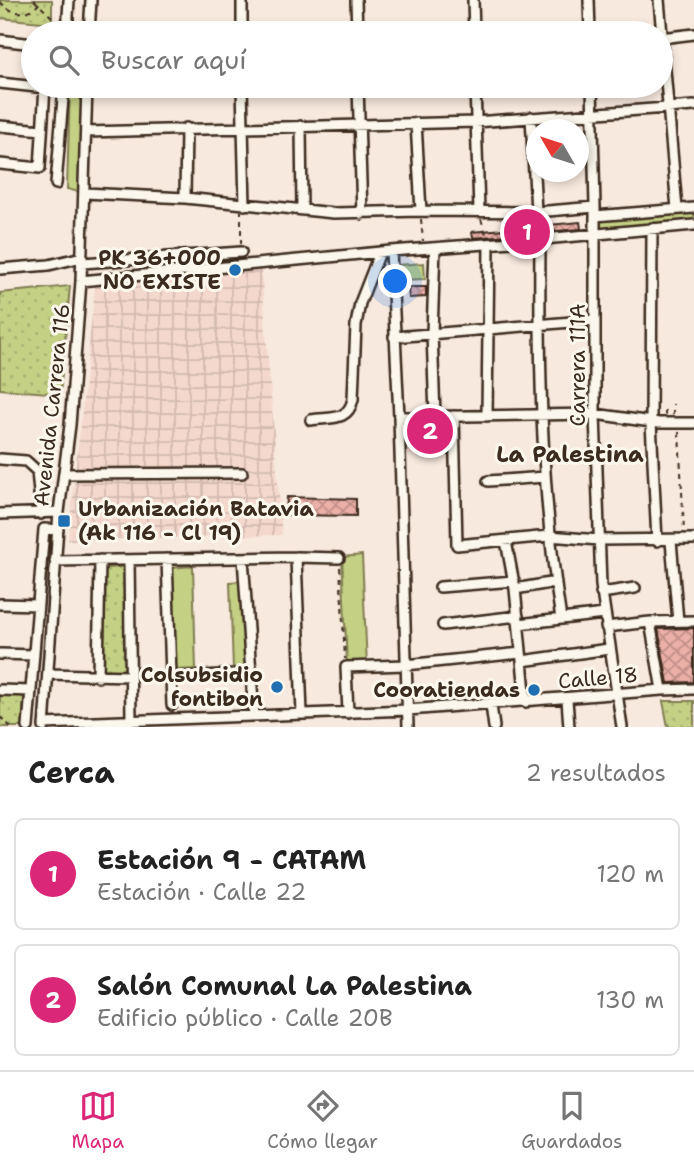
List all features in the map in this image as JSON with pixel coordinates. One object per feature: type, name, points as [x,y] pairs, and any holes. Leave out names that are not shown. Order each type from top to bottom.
[{"type":"street","points":[[66,21],[69,0]]},
{"type":"street","points":[[90,21],[91,0]]},
{"type":"street","points":[[242,0],[242,21]]},
{"type":"street","points":[[356,0],[357,21]]},
{"type":"street","points":[[474,0],[474,21]]},
{"type":"street","points":[[589,0],[590,21]]},
{"type":"street","points":[[659,0],[661,21]]},
{"type":"street","points":[[673,36],[694,34]]},
{"type":"street","points":[[0,40],[21,43]]},
{"type":"street","points":[[0,83],[21,85]]},
{"type":"street","points":[[0,164],[40,167],[44,98]]},
{"type":"street","points":[[56,184],[63,98]]},
{"type":"street","name":"Avenida Carrera 116","points":[[44,726],[59,512],[70,425],[81,281],[87,98]]},
{"type":"street","points":[[242,98],[243,205]]},
{"type":"street","points":[[358,98],[362,214]]},
{"type":"street","points":[[475,98],[479,211]]},
{"type":"street","name":"Carrera 111A","points":[[592,98],[595,414],[601,593],[622,727]]},
{"type":"street","points":[[666,98],[677,209]]},
{"type":"street","points":[[86,132],[475,122],[694,106]]},
{"type":"street","points":[[531,117],[536,212]]},
{"type":"street","points":[[416,123],[421,211]]},
{"type":"street","points":[[0,126],[42,130]]},
{"type":"street","points":[[301,126],[302,210]]},
{"type":"street","points":[[185,198],[186,128]]},
{"type":"street","points":[[85,193],[185,198],[362,214],[694,208]]},
{"type":"street","points":[[81,281],[385,251],[694,225]]},
{"type":"street","points":[[652,228],[651,422],[657,541]]},
{"type":"street","points":[[540,239],[541,415],[549,536],[561,619]]},
{"type":"street","points":[[487,415],[489,244]]},
{"type":"street","points":[[435,248],[432,333],[435,416]]},
{"type":"street","points":[[385,251],[399,417],[408,727]]},
{"type":"street","points":[[311,420],[345,415],[351,410],[360,303],[385,251]]},
{"type":"street","points":[[0,269],[82,260],[241,252]]},
{"type":"street","points":[[394,337],[595,320]]},
{"type":"street","points":[[399,417],[595,414],[651,422],[694,423]]},
{"type":"street","points":[[454,416],[457,545],[549,536],[599,540],[689,540]]},
{"type":"street","points":[[0,459],[26,461],[37,471],[41,514]]},
{"type":"street","points":[[64,474],[242,473]]},
{"type":"street","points":[[488,481],[545,477]]},
{"type":"street","points":[[0,514],[59,512]]},
{"type":"street","points":[[28,727],[44,529],[58,530]]},
{"type":"street","points":[[506,541],[514,585],[526,702]]},
{"type":"street","points":[[671,541],[678,621]]},
{"type":"street","points":[[296,557],[302,714]]},
{"type":"street","points":[[243,558],[254,716]]},
{"type":"street","points":[[55,561],[339,558]]},
{"type":"street","points":[[167,559],[172,705]]},
{"type":"street","points":[[129,560],[131,721]]},
{"type":"street","points":[[98,677],[100,561]]},
{"type":"street","points":[[440,587],[556,582]]},
{"type":"street","points":[[601,593],[635,588]]},
{"type":"street","points":[[0,604],[38,605]]},
{"type":"street","points":[[443,625],[604,614]]},
{"type":"street","points":[[606,627],[694,621]]},
{"type":"street","points":[[650,622],[662,690]]},
{"type":"street","points":[[348,713],[345,667],[406,665],[609,649]]},
{"type":"street","points":[[0,654],[34,654]]},
{"type":"street","points":[[172,678],[251,673]]},
{"type":"street","points":[[48,674],[130,676]]},
{"type":"street","name":"Calle 18","points":[[44,726],[131,721],[230,722],[254,716],[492,705],[694,689]]},
{"type":"street","points":[[0,690],[31,691]]},
{"type":"street","points":[[568,699],[569,727]]},
{"type":"street","points":[[492,705],[494,727]]},
{"type":"path","points":[[34,0],[56,21]]},
{"type":"path","points":[[0,2],[15,12],[32,10],[42,0]]},
{"type":"path","points":[[241,252],[243,205]]},
{"type":"path","points":[[421,211],[423,248]]},
{"type":"path","points":[[479,211],[489,244]]},
{"type":"path","points":[[536,212],[540,239]]},
{"type":"path","points":[[673,404],[689,540]]},
{"type":"path","points":[[339,558],[345,667]]},
{"type":"path","points":[[0,717],[11,727]]},
{"type":"shaded area","points":[[261,269],[282,535],[68,540],[95,287]]},
{"type":"shaded area","points":[[427,423],[430,452],[404,456],[403,426]]},
{"type":"green space","points":[[0,0],[52,0],[52,21],[0,18]]},
{"type":"green space","points":[[70,98],[82,98],[79,192],[67,189]]},
{"type":"green space","points":[[694,211],[694,222],[601,229],[601,219]]},
{"type":"green space","points":[[424,263],[425,279],[398,280],[397,265]]},
{"type":"green space","points":[[70,286],[60,394],[0,389],[0,293]]},
{"type":"green space","points":[[362,555],[367,666],[347,665],[342,557]]},
{"type":"green space","points":[[193,566],[196,669],[174,670],[170,568]]},
{"type":"green space","points":[[127,567],[126,671],[99,672],[104,568]]},
{"type":"green space","points":[[241,581],[248,668],[233,669],[230,582]]},
{"type":"green space","points":[[0,694],[24,695],[22,727],[0,727]]},
{"type":"green space","points":[[663,701],[694,701],[694,727],[668,727]]},
{"type":"building","points":[[580,222],[581,229],[473,238],[472,232]]},
{"type":"building","points":[[408,287],[426,287],[426,297],[409,298]]},
{"type":"building","points":[[287,497],[356,499],[356,516],[286,515]]},
{"type":"building","points":[[694,628],[694,682],[668,683],[658,629]]},
{"type":"place","name":"Estación 9 - CATAM","points":[[527,232]]},
{"type":"place","name":"PK 36+000 NO EXISTE","points":[[235,270]]},
{"type":"place","name":"Salón Comunal La Palestina","points":[[430,431]]},
{"type":"place","name":"Urbanización Batavia (Ak 116 - Cl 19)","points":[[64,521]]},
{"type":"place","name":"Colsubsidio fontibon","points":[[277,687]]},
{"type":"place","name":"Cooratiendas","points":[[534,690]]},
{"type":"district","name":"La Palestina","points":[[570,454]]}]
